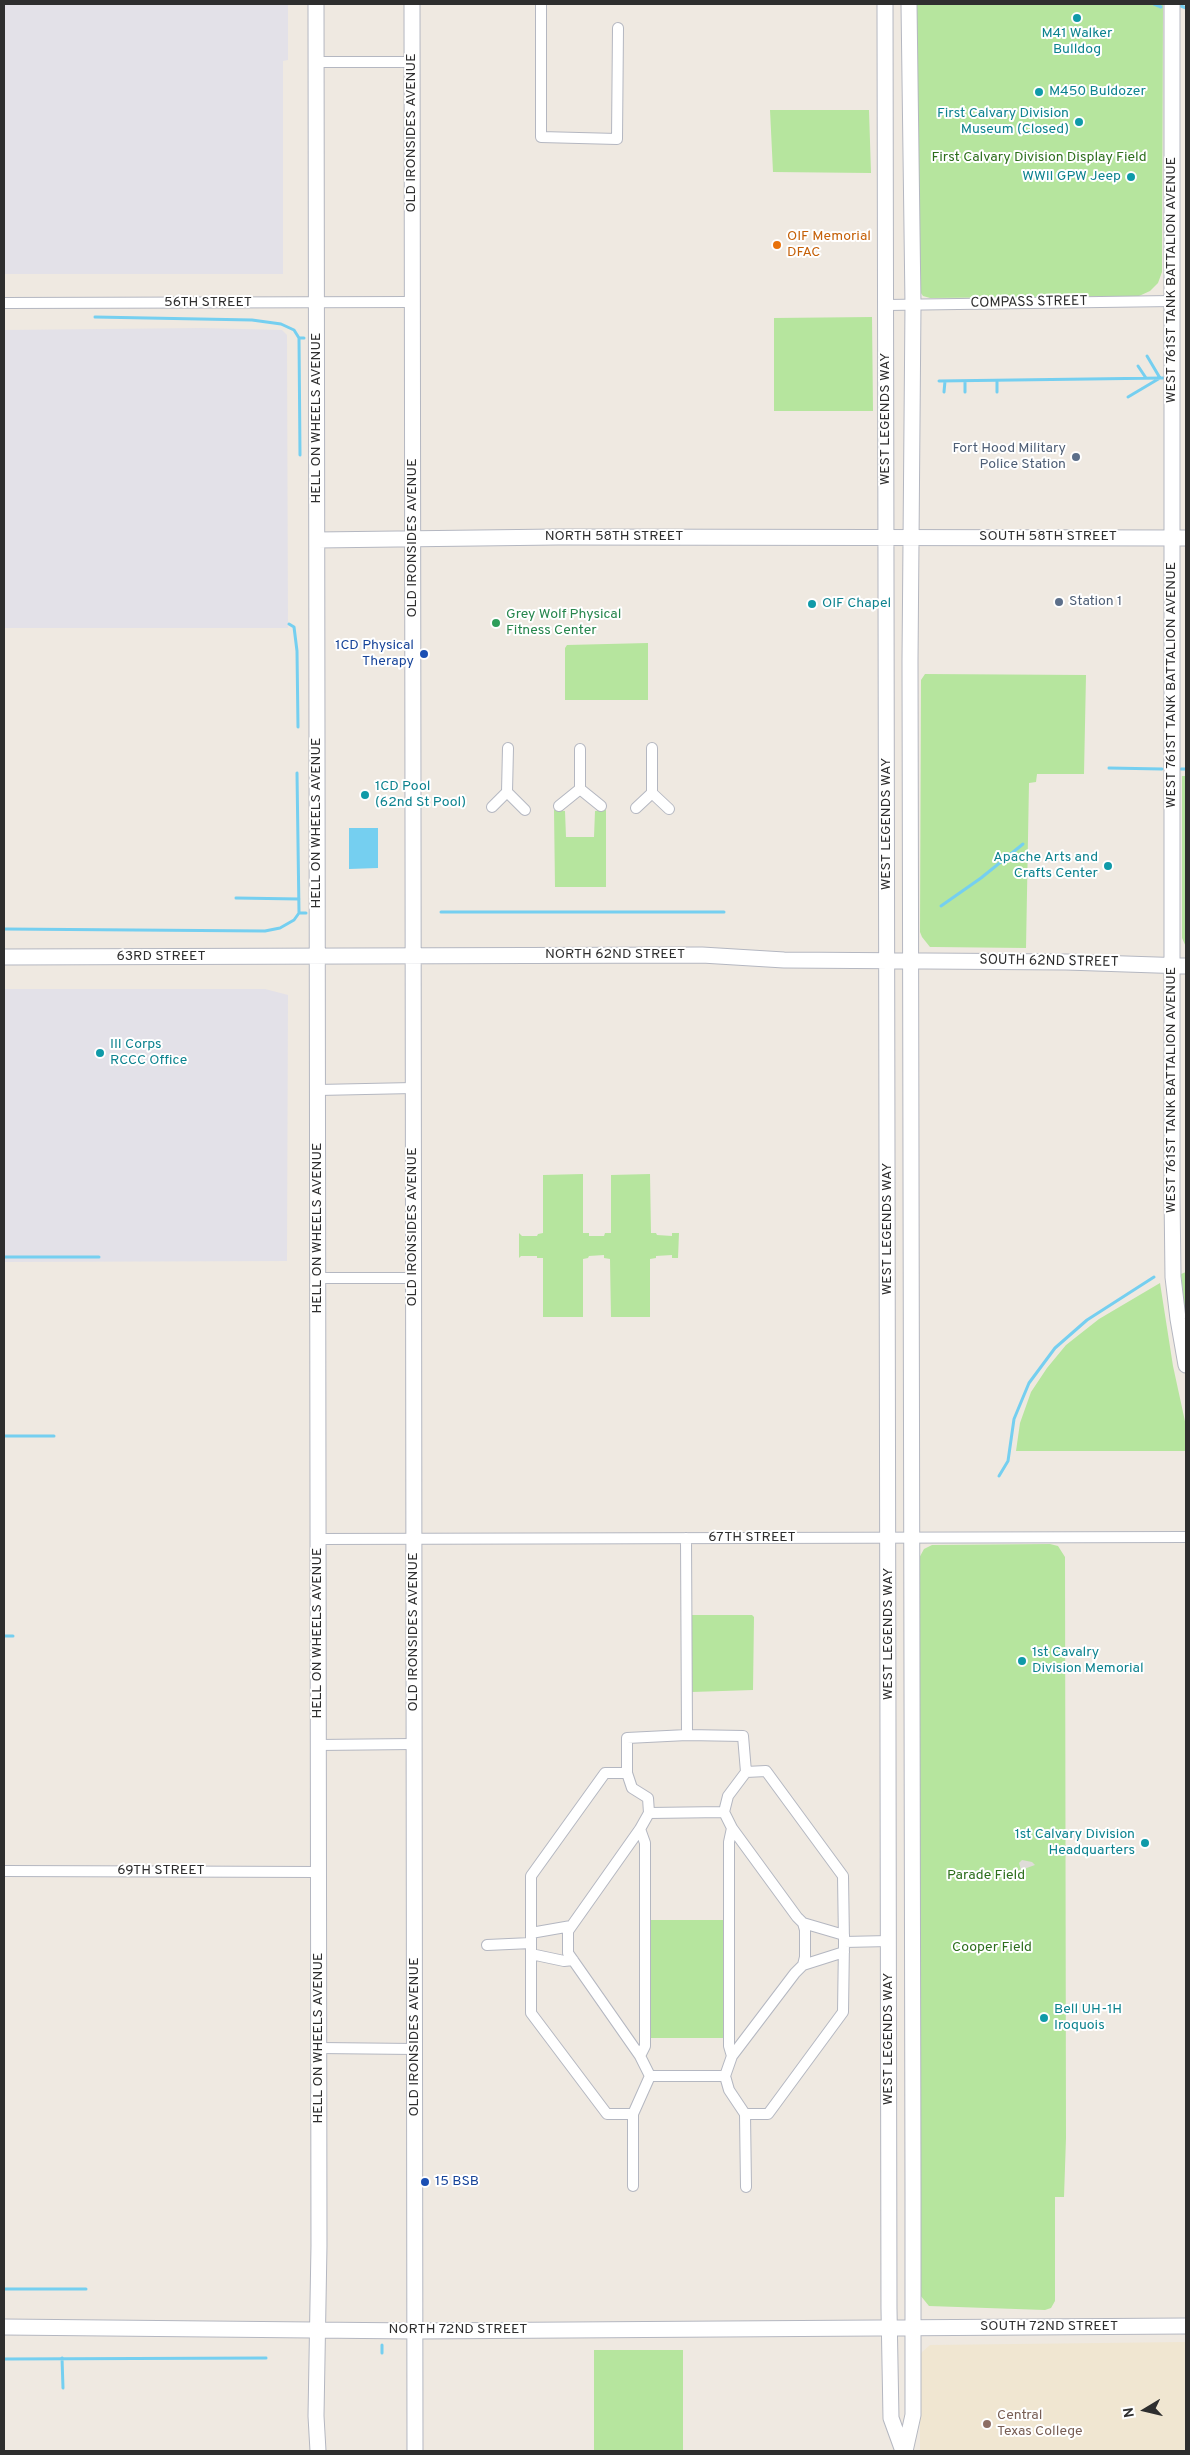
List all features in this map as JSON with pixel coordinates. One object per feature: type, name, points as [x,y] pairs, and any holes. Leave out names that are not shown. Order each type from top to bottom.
[{"type":"street","name":"HELL ON WHEELS AVENUE","points":[[316,4],[319,2048],[318,2329],[316,2379],[318,2451]]},
{"type":"street","name":"OLD IRONSIDES AVENUE","points":[[412,4],[415,2451]]},
{"type":"street","points":[[541,4],[541,137],[617,139],[618,28]]},
{"type":"street","name":"WEST LEGENDS WAY","points":[[885,4],[889,2328],[891,2418],[904,2451]]},
{"type":"street","name":"WEST LEGENDS WAY","points":[[904,2451],[912,2416],[910,538],[913,305],[909,4]]},
{"type":"street","name":"WEST 761ST TANK BATTALION AVENUE","points":[[1172,4],[1172,301],[1180,538],[1179,965],[1174,1277],[1178,1319],[1186,1366]]},
{"type":"street","points":[[316,62],[412,62]]},
{"type":"street","name":"COMPASS STREET","points":[[887,305],[1172,301]]},
{"type":"street","name":"56TH STREET","points":[[4,303],[412,302]]},
{"type":"street","name":"NORTH 58TH STREET","points":[[317,540],[413,538],[910,538]]},
{"type":"street","name":"SOUTH 58TH STREET","points":[[910,538],[1180,538]]},
{"type":"street","points":[[492,807],[507,792],[508,748]]},
{"type":"street","points":[[652,748],[652,793],[669,809]]},
{"type":"street","points":[[580,749],[580,789]]},
{"type":"street","points":[[559,806],[580,789]]},
{"type":"street","points":[[580,789],[601,806]]},
{"type":"street","points":[[507,792],[525,810]]},
{"type":"street","points":[[636,808],[652,793]]},
{"type":"street","name":"NORTH 62ND STREET","points":[[318,957],[702,955],[784,960],[911,961]]},
{"type":"street","name":"63RD STREET","points":[[4,956],[318,957]]},
{"type":"street","name":"SOUTH 62ND STREET","points":[[911,961],[1179,965]]},
{"type":"street","points":[[318,1090],[412,1088]]},
{"type":"street","points":[[318,1278],[413,1278]]},
{"type":"street","name":"67TH STREET","points":[[318,1539],[1186,1537]]},
{"type":"street","points":[[686,1538],[687,1735]]},
{"type":"street","points":[[650,2076],[640,2056],[568,1953],[568,1931],[640,1829],[649,1813],[648,1798],[632,1788],[627,1773],[627,1738],[687,1735],[743,1736],[746,1772],[728,1796],[724,1812],[732,1828],[803,1923],[805,1930],[805,1957],[803,1965]]},
{"type":"street","points":[[318,1745],[413,1744]]},
{"type":"street","points":[[745,2114],[768,2114],[843,2012],[844,1943],[843,1876],[766,1772],[746,1772]]},
{"type":"street","points":[[627,1773],[605,1773],[531,1876],[531,2013],[607,2114],[633,2114]]},
{"type":"street","points":[[649,1813],[724,1812]]},
{"type":"street","points":[[732,1828],[729,1842],[729,2046],[732,2056]]},
{"type":"street","points":[[640,1829],[645,1843],[645,2046],[640,2056]]},
{"type":"street","name":"69TH STREET","points":[[4,1871],[318,1872]]},
{"type":"street","points":[[803,1923],[844,1943]]},
{"type":"street","points":[[487,1945],[531,1938],[571,1926]]},
{"type":"street","points":[[746,2187],[745,2114],[730,2090],[725,2076],[732,2056],[803,1965],[844,1943],[889,1941]]},
{"type":"street","points":[[531,1954],[564,1961],[573,1960]]},
{"type":"street","points":[[319,2048],[415,2049]]},
{"type":"street","points":[[650,2076],[725,2076]]},
{"type":"street","points":[[633,2186],[633,2114],[650,2076]]},
{"type":"street","name":"SOUTH 72ND STREET","points":[[912,2328],[1186,2326]]},
{"type":"street","name":"NORTH 72ND STREET","points":[[4,2327],[415,2331],[912,2328]]},
{"type":"shaded area","points":[[4,4],[288,4],[288,60],[283,61],[283,274],[4,274]]},
{"type":"shaded area","points":[[202,328],[282,330],[287,335],[288,628],[4,628],[4,330]]},
{"type":"shaded area","points":[[4,989],[265,989],[288,995],[287,1261],[4,1262]]},
{"type":"shaded area","points":[[1022,1860],[1032,1862],[1035,1865],[1021,1870],[1019,1863]]},
{"type":"shaded area","points":[[1186,2342],[1186,2451],[920,2451],[920,2356],[930,2345]]},
{"type":"green space","name":"First Calvary Division Display Field","points":[[916,4],[1163,4],[1162,272],[1158,283],[1150,291],[1139,296],[930,298],[923,296],[918,289]]},
{"type":"green space","points":[[770,110],[869,110],[871,173],[773,172]]},
{"type":"green space","points":[[872,317],[873,411],[774,411],[774,318]]},
{"type":"green space","points":[[648,643],[648,700],[565,700],[565,648],[567,645]]},
{"type":"green space","points":[[925,674],[1086,675],[1084,774],[1037,774],[1036,782],[1029,783],[1026,948],[930,947],[920,932],[921,680]]},
{"type":"green space","points":[[1182,776],[1186,776],[1186,947],[1182,938]]},
{"type":"green space","points":[[554,810],[565,811],[566,837],[594,837],[595,811],[606,810],[606,887],[555,887]]},
{"type":"green space","points":[[583,1174],[583,1233],[589,1233],[589,1236],[604,1236],[605,1233],[611,1233],[611,1175],[650,1174],[651,1233],[672,1236],[672,1233],[679,1233],[678,1258],[672,1258],[672,1255],[656,1256],[656,1258],[650,1259],[650,1317],[611,1317],[610,1259],[604,1258],[604,1255],[589,1256],[583,1259],[583,1317],[543,1317],[543,1258],[521,1256],[519,1258],[519,1233],[522,1236],[537,1236],[543,1233],[543,1175]]},
{"type":"green space","points":[[1186,1272],[1186,1324],[1181,1274]]},
{"type":"green space","points":[[1160,1283],[1173,1366],[1186,1426],[1186,1451],[1016,1451],[1020,1423],[1031,1392],[1047,1368],[1066,1345],[1099,1319]]},
{"type":"green space","name":"Cooper Field","points":[[1050,1544],[1058,1546],[1065,1557],[1066,2138],[1064,2197],[1055,2197],[1055,2301],[1051,2308],[1045,2310],[929,2306],[920,2295],[918,1560],[924,1549],[932,1545]]},
{"type":"green space","points":[[692,1615],[752,1615],[754,1617],[753,1690],[692,1692],[690,1690],[690,1617]]},
{"type":"green space","points":[[648,1920],[725,1920],[725,2038],[649,2038]]},
{"type":"green space","points":[[594,2350],[683,2350],[683,2451],[594,2451]]},
{"type":"water","points":[[349,828],[378,828],[378,868],[349,869]]},
{"type":"waterway","points":[[1154,4],[1161,7]]},
{"type":"waterway","points":[[1181,6],[1186,8]]},
{"type":"waterway","points":[[95,317],[252,320],[281,324],[294,330],[299,338]]},
{"type":"waterway","points":[[300,455],[299,338],[304,338]]},
{"type":"waterway","points":[[1128,397],[1160,378],[1147,356]]},
{"type":"waterway","points":[[1138,366],[1146,378]]},
{"type":"waterway","points":[[939,381],[1163,378]]},
{"type":"waterway","points":[[944,392],[945,381]]},
{"type":"waterway","points":[[965,381],[965,392]]},
{"type":"waterway","points":[[997,381],[997,392]]},
{"type":"waterway","points":[[289,624],[294,627],[297,651],[298,727]]},
{"type":"waterway","points":[[1109,768],[1162,769]]},
{"type":"waterway","points":[[1181,769],[1186,769]]},
{"type":"waterway","points":[[297,773],[299,913],[306,913]]},
{"type":"waterway","points":[[941,906],[981,878],[1023,844]]},
{"type":"waterway","points":[[236,898],[299,899]]},
{"type":"waterway","points":[[441,912],[724,912]]},
{"type":"waterway","points":[[4,929],[265,931],[280,928],[294,920],[299,913]]},
{"type":"waterway","points":[[4,1257],[99,1257]]},
{"type":"waterway","points":[[999,1476],[1008,1461],[1014,1419],[1029,1383],[1055,1348],[1087,1320],[1154,1277]]},
{"type":"waterway","points":[[4,1436],[54,1436]]},
{"type":"waterway","points":[[4,1636],[13,1636]]},
{"type":"waterway","points":[[4,2289],[86,2289]]},
{"type":"waterway","points":[[382,2345],[382,2353]]},
{"type":"waterway","points":[[62,2358],[63,2388]]},
{"type":"waterway","points":[[4,2359],[266,2358]]},
{"type":"place","name":"M41 Walker Bulldog","points":[[1077,18]]},
{"type":"place","name":"M450 Buldozer","points":[[1039,92]]},
{"type":"place","name":"First Calvary Division Museum (Closed)","points":[[1079,122]]},
{"type":"place","name":"WWII GPW Jeep","points":[[1131,177]]},
{"type":"place","name":"OIF Memorial DFAC","points":[[777,245]]},
{"type":"place","name":"Fort Hood Military Police Station","points":[[1076,457]]},
{"type":"place","name":"Station 1","points":[[1059,602]]},
{"type":"place","name":"OIF Chapel","points":[[812,604]]},
{"type":"place","name":"Grey Wolf Physical Fitness Center","points":[[496,623]]},
{"type":"place","name":"1CD Physical Therapy","points":[[424,654]]},
{"type":"place","name":"1CD Pool (62nd St Pool)","points":[[365,795]]},
{"type":"place","name":"Apache Arts and Crafts Center","points":[[1108,866]]},
{"type":"place","name":"III Corps RCCC Office","points":[[100,1053]]},
{"type":"place","name":"1st Cavalry Division Memorial","points":[[1022,1661]]},
{"type":"place","name":"1st Calvary Division Headquarters","points":[[1145,1843]]},
{"type":"place","name":"Bell UH-1H Iroquois","points":[[1044,2018]]},
{"type":"place","name":"15 BSB","points":[[425,2182]]},
{"type":"place","name":"Central Texas College","points":[[987,2424]]},
{"type":"park label","name":"Parade Field","points":[[986,1876]]}]
